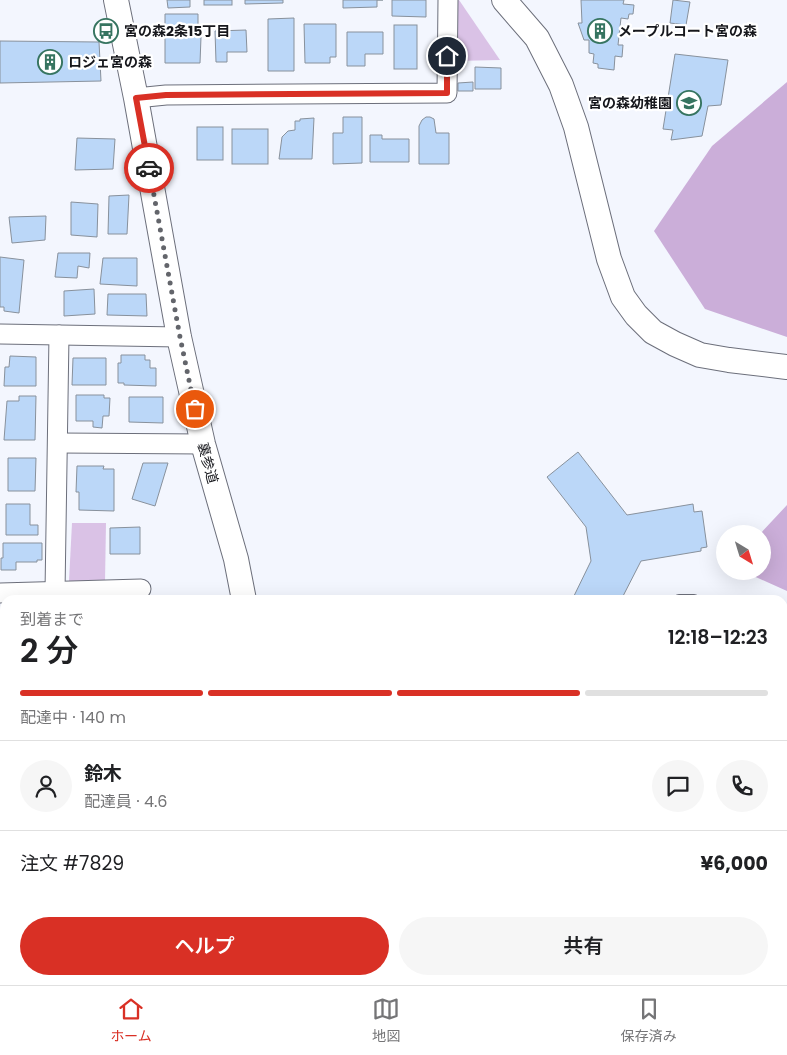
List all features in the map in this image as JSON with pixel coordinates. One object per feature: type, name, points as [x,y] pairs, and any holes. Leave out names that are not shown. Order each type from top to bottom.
[{"type":"street","name":"裏参道","points":[[116,0],[180,337],[203,444],[236,559],[243,595]]},
{"type":"street","points":[[136,98],[166,95],[447,93],[448,0]]},
{"type":"street","points":[[504,0],[537,38],[562,85],[576,127],[609,259],[623,298],[636,315],[653,332],[675,344],[700,354],[728,360],[787,367]]},
{"type":"street","points":[[0,334],[180,337]]},
{"type":"street","points":[[56,592],[59,335]]},
{"type":"street","points":[[59,442],[203,444]]},
{"type":"street","points":[[0,593],[141,588]]},
{"type":"shaded area","points":[[459,0],[500,60],[455,61]]},
{"type":"shaded area","points":[[787,82],[787,337],[705,309],[654,231],[712,146]]},
{"type":"shaded area","points":[[787,505],[787,591],[762,580],[771,580],[771,525],[768,525]]},
{"type":"shaded area","points":[[72,523],[106,523],[105,582],[69,581]]},
{"type":"building","points":[[167,0],[190,0],[190,7],[168,8]]},
{"type":"building","points":[[204,0],[232,0],[232,5],[204,5]]},
{"type":"building","points":[[245,0],[283,0],[283,3],[245,4]]},
{"type":"building","points":[[343,0],[377,0],[377,7],[343,8]]},
{"type":"building","points":[[392,0],[426,0],[426,17],[392,16]]},
{"type":"building","name":"メープルコート宮の森","points":[[581,0],[624,0],[623,4],[634,5],[633,14],[629,14],[628,19],[621,18],[618,45],[623,45],[622,57],[615,56],[614,70],[598,68],[598,64],[593,63],[594,54],[589,53],[589,40],[584,40],[578,23],[582,23]]},
{"type":"building","points":[[673,0],[690,2],[686,25],[670,23]]},
{"type":"building","points":[[165,14],[198,14],[198,37],[201,37],[200,63],[165,63]]},
{"type":"building","points":[[294,18],[294,71],[268,71],[268,19]]},
{"type":"building","points":[[304,24],[336,24],[336,57],[330,57],[330,63],[305,63]]},
{"type":"building","points":[[394,25],[417,25],[417,69],[394,69]]},
{"type":"building","points":[[246,30],[247,52],[227,52],[227,62],[216,62],[215,31]]},
{"type":"building","points":[[347,32],[383,32],[383,54],[365,54],[365,66],[347,66]]},
{"type":"building","name":"ロジェ宮の森","points":[[0,41],[99,42],[101,81],[0,83]]},
{"type":"building","points":[[675,54],[728,60],[721,105],[708,106],[702,136],[671,140],[673,130],[663,129]]},
{"type":"building","points":[[475,67],[501,68],[501,89],[475,89]]},
{"type":"building","points":[[473,82],[473,91],[458,91],[458,83]]},
{"type":"building","points":[[343,117],[362,117],[362,163],[333,164],[333,133],[343,133]]},
{"type":"building","points":[[426,117],[434,119],[436,133],[449,133],[449,164],[419,164],[419,126]]},
{"type":"building","points":[[314,118],[312,159],[279,159],[282,137],[288,131],[295,130],[295,121]]},
{"type":"building","points":[[197,127],[223,127],[223,160],[197,160]]},
{"type":"building","points":[[232,129],[268,129],[268,164],[232,164]]},
{"type":"building","points":[[370,135],[382,135],[382,139],[409,139],[409,162],[370,162]]},
{"type":"building","points":[[77,138],[115,139],[113,169],[75,170]]},
{"type":"building","points":[[129,195],[127,234],[108,234],[109,196]]},
{"type":"building","points":[[71,202],[98,204],[97,237],[71,235]]},
{"type":"building","points":[[46,216],[45,240],[12,243],[9,217]]},
{"type":"building","points":[[58,253],[90,253],[89,268],[78,266],[77,278],[55,277]]},
{"type":"building","points":[[0,257],[24,260],[19,313],[4,311],[4,307],[0,307]]},
{"type":"building","points":[[103,258],[137,258],[137,286],[100,284]]},
{"type":"building","points":[[94,289],[95,314],[64,316],[64,291]]},
{"type":"building","points":[[108,294],[146,294],[147,316],[107,315]]},
{"type":"building","points":[[121,355],[145,355],[145,360],[150,360],[150,368],[156,368],[156,386],[124,385],[124,383],[118,383],[118,363],[121,363]]},
{"type":"building","points":[[10,356],[36,357],[36,386],[4,386],[5,367],[9,367]]},
{"type":"building","points":[[73,358],[106,358],[106,385],[72,385]]},
{"type":"building","points":[[76,395],[104,395],[104,398],[110,398],[109,416],[103,416],[102,428],[93,427],[93,421],[76,421]]},
{"type":"building","points":[[19,396],[36,396],[35,440],[4,440],[7,401],[19,401]]},
{"type":"building","points":[[129,397],[163,397],[163,423],[129,422]]},
{"type":"building","points":[[578,452],[627,515],[693,504],[694,512],[702,511],[707,547],[701,548],[701,551],[641,561],[624,595],[574,595],[591,561],[586,527],[547,477]]},
{"type":"building","points":[[8,458],[36,458],[35,491],[8,491]]},
{"type":"building","points":[[143,463],[168,463],[155,506],[132,499]]},
{"type":"building","points":[[77,466],[104,466],[103,469],[114,469],[114,511],[79,510],[79,492],[76,492]]},
{"type":"building","points":[[6,504],[30,504],[30,525],[38,525],[38,535],[6,535]]},
{"type":"building","points":[[140,527],[140,554],[110,554],[110,528]]},
{"type":"building","points":[[3,543],[42,543],[42,560],[37,560],[37,562],[16,562],[16,570],[1,570]]},
{"type":"way so far","points":[[149,168],[195,409]]},
{"type":"place","name":"宮の森2条15丁目","points":[[106,31]]},
{"type":"place","name":"メープルコート宮の森","points":[[600,31]]},
{"type":"place","name":"ロジェ宮の森","points":[[50,62]]},
{"type":"place","name":"宮の森幼稚園","points":[[689,103]]},
{"type":"route","points":[[149,168],[136,98],[166,95],[447,93],[447,56]]}]
